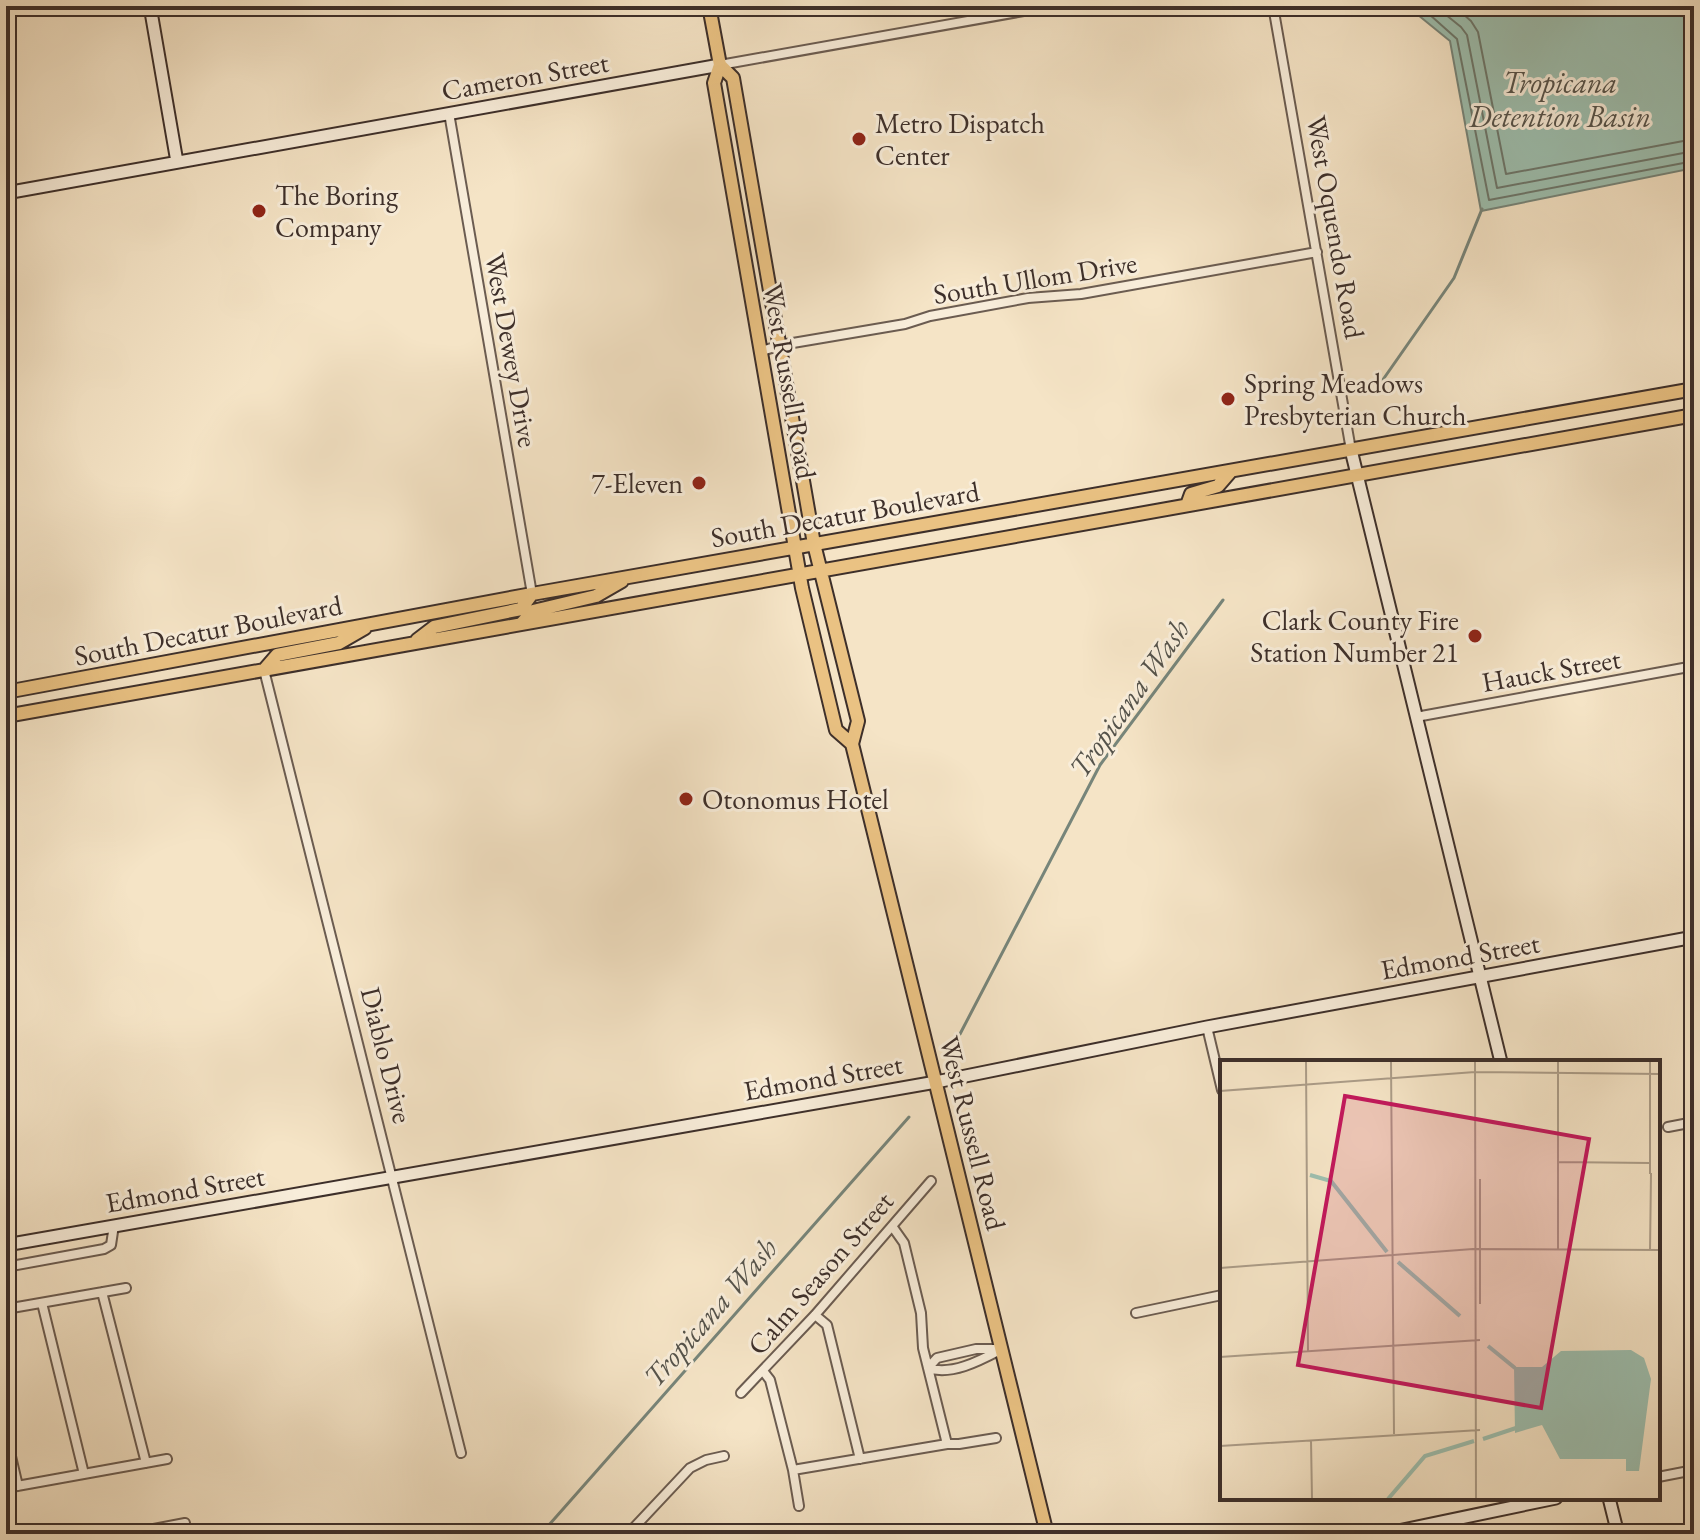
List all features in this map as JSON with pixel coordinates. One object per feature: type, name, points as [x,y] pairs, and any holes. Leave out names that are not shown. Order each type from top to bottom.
[{"type":"main road","name":"West Russell Road","points":[[709,6],[720,65],[714,83],[800,574],[836,730],[852,744]]},
{"type":"main road","name":"West Russell Road","points":[[720,65],[733,78],[814,544],[858,721],[852,744],[1047,1534]]},
{"type":"main road","name":"South Decatur Boulevard","points":[[6,692],[632,576],[1694,389]]},
{"type":"main road","name":"South Decatur Boulevard","points":[[6,716],[1694,415]]},
{"type":"main road","points":[[1187,505],[1191,494],[1218,486],[1231,471]]},
{"type":"main road","points":[[522,623],[533,611],[596,596],[632,576]]},
{"type":"main road","points":[[414,642],[434,627],[521,609],[532,594]]},
{"type":"main road","points":[[264,670],[277,655],[339,643],[375,623]]},
{"type":"street","points":[[150,6],[177,162]]},
{"type":"street","name":"Cameron Street","points":[[6,193],[1052,6]]},
{"type":"street","name":"West Oquendo Road","points":[[1273,6],[1351,450],[1501,1060]]},
{"type":"street","name":"West Dewey Drive","points":[[449,113],[532,594]]},
{"type":"street","name":"South Ullom Drive","points":[[762,351],[1028,298],[1081,294],[1317,252]]},
{"type":"street","name":"Hauck Street","points":[[1416,717],[1694,666]]},
{"type":"street","name":"Diablo Drive","points":[[264,670],[461,1453]]},
{"type":"street","name":"Edmond Street","points":[[6,1245],[936,1082],[1207,1027],[1694,937]]},
{"type":"street","points":[[1207,1027],[1220,1082]]},
{"type":"street","points":[[1668,1127],[1694,1122]]},
{"type":"street","name":"Calm Season Street","points":[[741,1393],[815,1315],[931,1181]]},
{"type":"street","points":[[6,1267],[104,1249],[111,1245],[114,1225]]},
{"type":"street","points":[[892,1226],[904,1243],[921,1313],[923,1348],[947,1444]]},
{"type":"street","points":[[6,1309],[126,1288]]},
{"type":"street","points":[[102,1292],[146,1463]]},
{"type":"street","points":[[1136,1313],[1220,1295]]},
{"type":"street","points":[[42,1303],[84,1474]]},
{"type":"street","points":[[815,1315],[827,1325],[860,1459]]},
{"type":"street","points":[[928,1368],[939,1372],[1002,1349]]},
{"type":"street","points":[[763,1371],[770,1380],[799,1506]]},
{"type":"street","points":[[6,1435],[18,1486]]},
{"type":"street","points":[[793,1470],[996,1438]]},
{"type":"street","points":[[628,1534],[690,1468],[724,1456]]},
{"type":"street","points":[[6,1488],[167,1459]]},
{"type":"street","points":[[1660,1477],[1694,1470]]},
{"type":"street","points":[[1384,1534],[1546,1500]]},
{"type":"street","points":[[1610,1500],[1618,1534]]},
{"type":"street","points":[[127,1534],[162,1531],[185,1523]]},
{"type":"water","name":"Tropicana Detention Basin","points":[[1407,6],[1694,6],[1694,168],[1481,211],[1450,41]]},
{"type":"waterway","points":[[1375,391],[1454,278],[1482,209]]},
{"type":"waterway","name":"Tropicana Wash","points":[[960,1034],[1100,765],[1223,600]]},
{"type":"waterway","name":"Tropicana Wash","points":[[541,1534],[909,1117]]},
{"type":"place","name":"Metro Dispatch Center","points":[[859,139]]},
{"type":"place","name":"The Boring Company","points":[[259,211]]},
{"type":"place","name":"Spring Meadows Presbyterian Church","points":[[1228,399]]},
{"type":"place","name":"7-Eleven","points":[[699,483]]},
{"type":"place","name":"Clark County Fire Station Number 21","points":[[1475,636]]},
{"type":"place","name":"Otonomus Hotel","points":[[686,799]]}]
